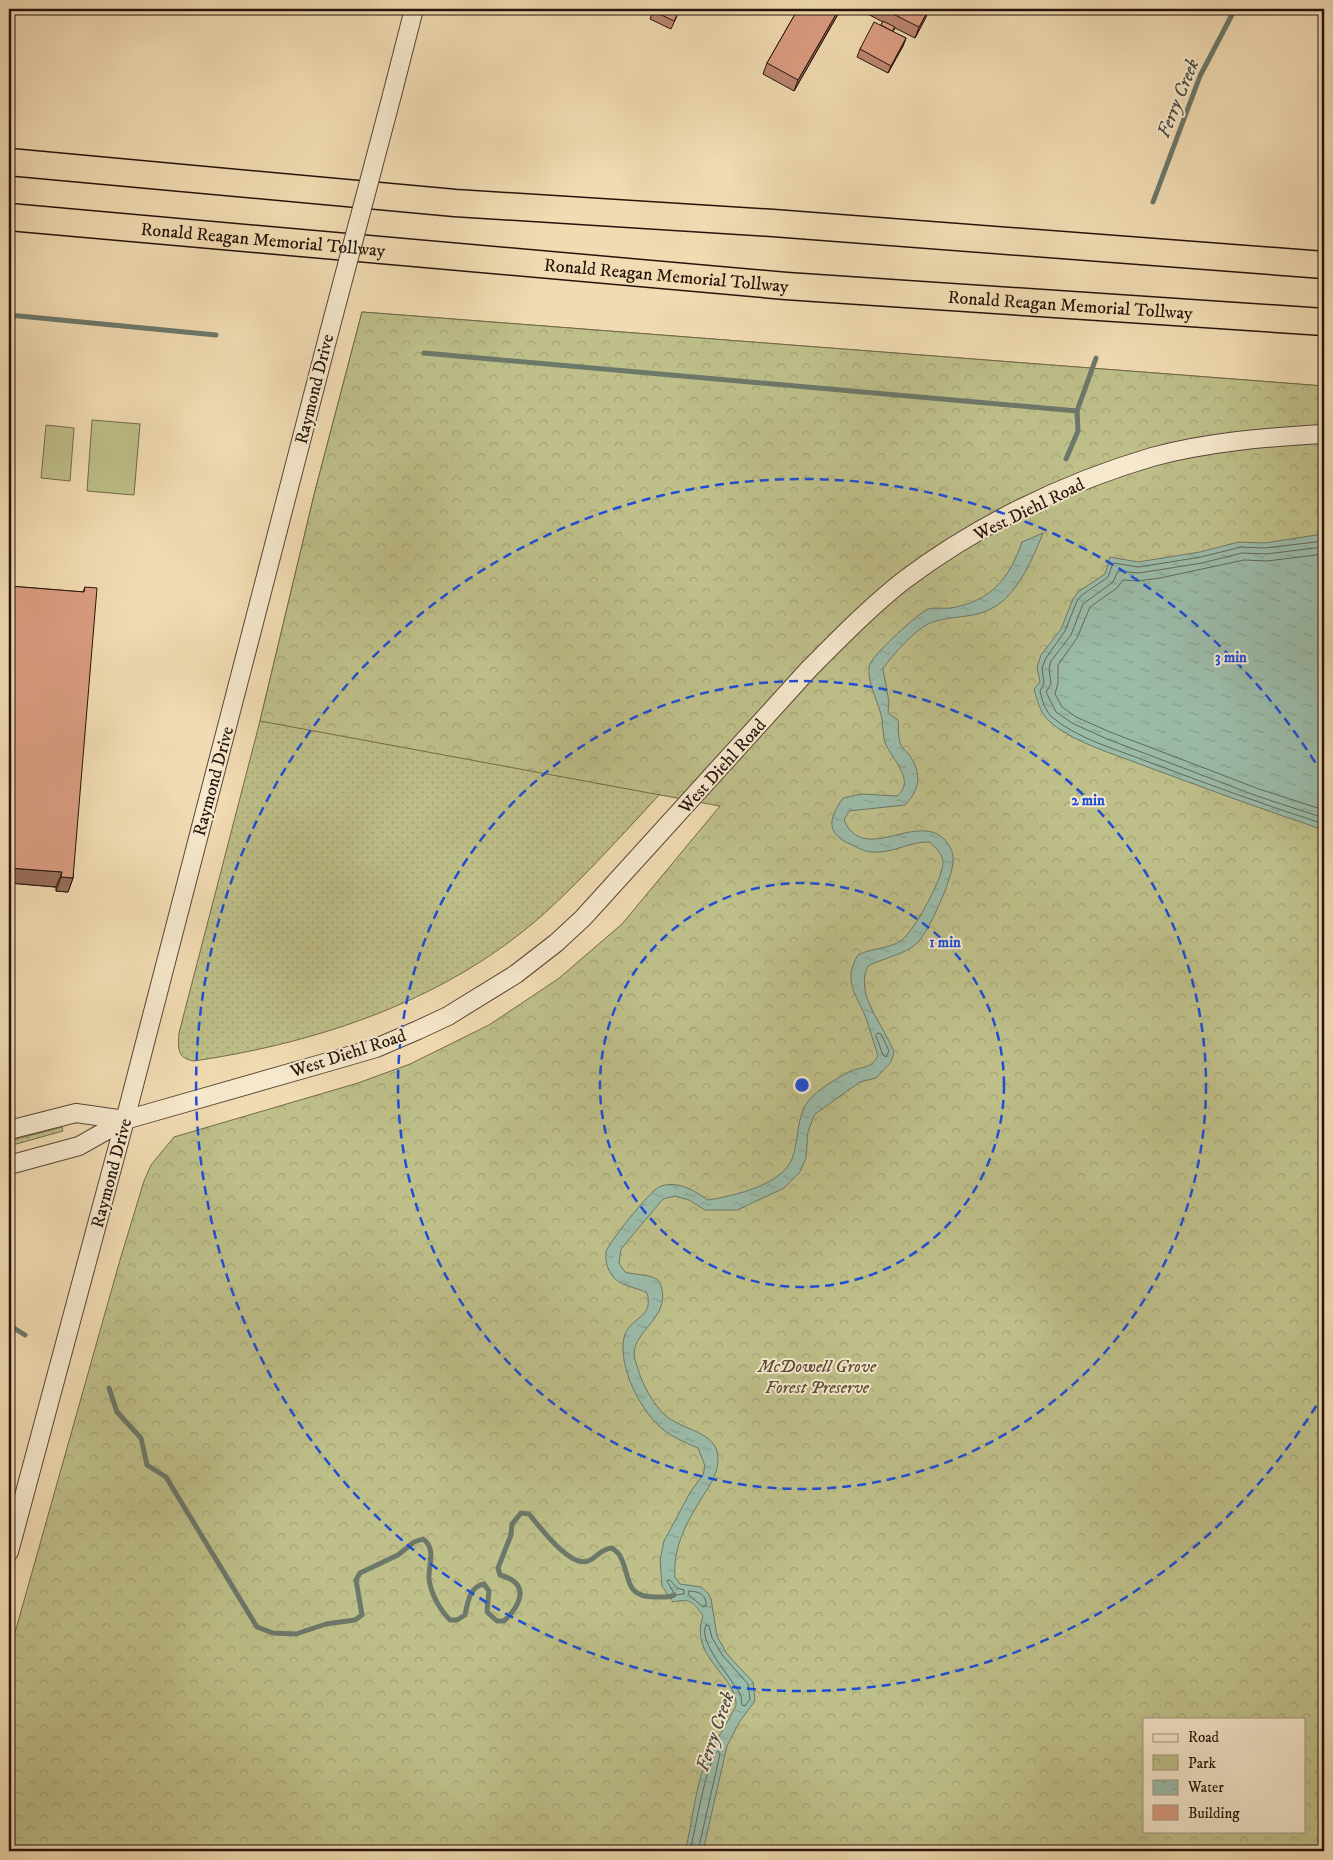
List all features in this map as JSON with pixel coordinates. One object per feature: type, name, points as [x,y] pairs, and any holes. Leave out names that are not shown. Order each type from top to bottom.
[{"type":"highway","points":[[9,162],[445,202],[763,222],[1324,265]]},
{"type":"highway","name":"Ronald Reagan Memorial Tollway","points":[[9,217],[786,286],[1324,322]]},
{"type":"street","name":"Raymond Drive","points":[[9,1552],[125,1120],[414,9]]},
{"type":"street","name":"West Diehl Road","points":[[9,1165],[79,1146],[125,1120],[376,1048],[448,1016],[516,974],[556,943],[583,918],[809,669],[847,632],[903,582],[974,533],[1056,493],[1153,457],[1216,445],[1324,434]]},
{"type":"street","name":"West Diehl Road","points":[[9,1130],[76,1113],[125,1120]]},
{"type":"green space","points":[[362,312],[1324,386],[660,794],[591,868],[547,911],[509,942],[469,969],[426,992],[382,1012],[336,1028],[290,1042],[242,1053],[194,1061],[188,1060],[180,1052],[179,1033],[260,721],[315,491]]},
{"type":"green space","name":"McDowell Grove Forest Preserve","points":[[362,312],[1324,386],[1324,1851],[9,1851],[9,1654],[120,1260],[144,1181],[151,1165],[174,1137],[358,1083],[410,1064],[489,1025],[558,979],[622,924],[720,806],[260,721],[315,491]]},
{"type":"green space","points":[[92,420],[140,424],[134,495],[87,491]]},
{"type":"green space","points":[[46,425],[74,428],[70,481],[41,478]]},
{"type":"green space","points":[[62,1127],[63,1131],[9,1146],[9,1141]]},
{"type":"water","points":[[1043,533],[1024,573],[1012,592],[1004,600],[981,613],[941,620],[927,625],[905,642],[883,669],[889,702],[888,713],[898,720],[900,743],[914,763],[918,782],[914,794],[905,805],[849,811],[844,820],[853,833],[864,838],[876,839],[918,831],[931,832],[945,840],[953,854],[949,879],[924,935],[902,953],[868,966],[865,977],[867,999],[894,1052],[891,1062],[876,1078],[860,1082],[815,1114],[808,1131],[806,1158],[800,1172],[784,1188],[737,1210],[705,1210],[689,1200],[675,1196],[663,1199],[621,1249],[619,1263],[625,1272],[651,1277],[658,1280],[661,1286],[663,1297],[661,1306],[636,1345],[634,1354],[648,1394],[665,1415],[705,1436],[712,1442],[718,1458],[714,1478],[682,1535],[676,1555],[675,1577],[680,1584],[701,1587],[708,1593],[711,1599],[717,1636],[727,1654],[753,1682],[755,1701],[740,1721],[727,1746],[703,1851],[685,1851],[703,1769],[709,1753],[736,1705],[735,1695],[730,1685],[707,1655],[702,1643],[700,1630],[703,1616],[691,1602],[673,1602],[662,1586],[660,1560],[664,1541],[691,1491],[703,1475],[705,1466],[698,1448],[662,1429],[650,1417],[636,1395],[626,1370],[623,1345],[628,1328],[648,1307],[647,1293],[623,1284],[614,1278],[607,1266],[606,1252],[630,1218],[659,1187],[672,1184],[679,1185],[708,1200],[756,1188],[778,1176],[787,1168],[792,1159],[801,1117],[808,1102],[831,1082],[853,1070],[872,1064],[878,1056],[866,1018],[855,995],[851,981],[853,965],[858,955],[897,943],[907,935],[921,915],[934,890],[943,861],[940,853],[930,842],[915,843],[887,851],[869,852],[842,840],[833,830],[832,818],[843,798],[862,794],[897,796],[903,789],[903,775],[884,739],[881,713],[869,678],[870,664],[896,635],[928,609],[965,605],[988,594],[997,586],[1011,567],[1022,542]]},
{"type":"water","points":[[1316,535],[1324,536],[1324,830],[1090,745],[1056,727],[1043,713],[1034,689],[1040,682],[1037,667],[1041,655],[1061,629],[1073,599],[1078,592],[1105,574],[1110,557],[1138,562],[1200,552],[1239,542],[1265,543]]},
{"type":"building","points":[[654,9],[680,9],[674,21],[653,11]]},
{"type":"building","points":[[798,9],[839,9],[798,80],[767,63]]},
{"type":"building","points":[[883,9],[929,9],[919,27]]},
{"type":"building","points":[[883,21],[895,27],[892,31],[881,25]]},
{"type":"building","points":[[874,22],[906,38],[891,66],[860,49]]},
{"type":"building","points":[[9,586],[84,592],[85,587],[97,588],[73,878],[61,877],[62,872],[9,868]]},
{"type":"waterway","name":"Ferry Creek","points":[[1153,202],[1200,76],[1235,9]]},
{"type":"waterway","points":[[9,315],[216,335]]},
{"type":"waterway","points":[[424,353],[1077,411]]},
{"type":"waterway","name":"Ferry Creek","points":[[1066,459],[1078,431],[1077,411],[1096,358]]},
{"type":"waterway","points":[[9,1325],[25,1335]]},
{"type":"waterway","points":[[109,1388],[117,1412],[141,1438],[147,1465],[166,1477],[257,1627],[273,1633],[296,1634],[326,1624],[355,1620],[362,1615],[356,1580],[360,1573],[398,1555],[414,1542],[423,1539],[431,1552],[429,1579],[432,1590],[439,1607],[450,1620],[457,1620],[465,1615],[472,1592],[475,1588],[484,1584],[489,1591],[487,1612],[497,1621],[504,1621],[515,1608],[520,1595],[516,1583],[500,1575],[498,1568],[511,1535],[512,1524],[521,1513],[529,1514],[547,1536],[573,1558],[588,1561],[605,1550],[612,1548],[619,1555],[630,1584],[638,1593],[655,1597],[674,1595]]}]
